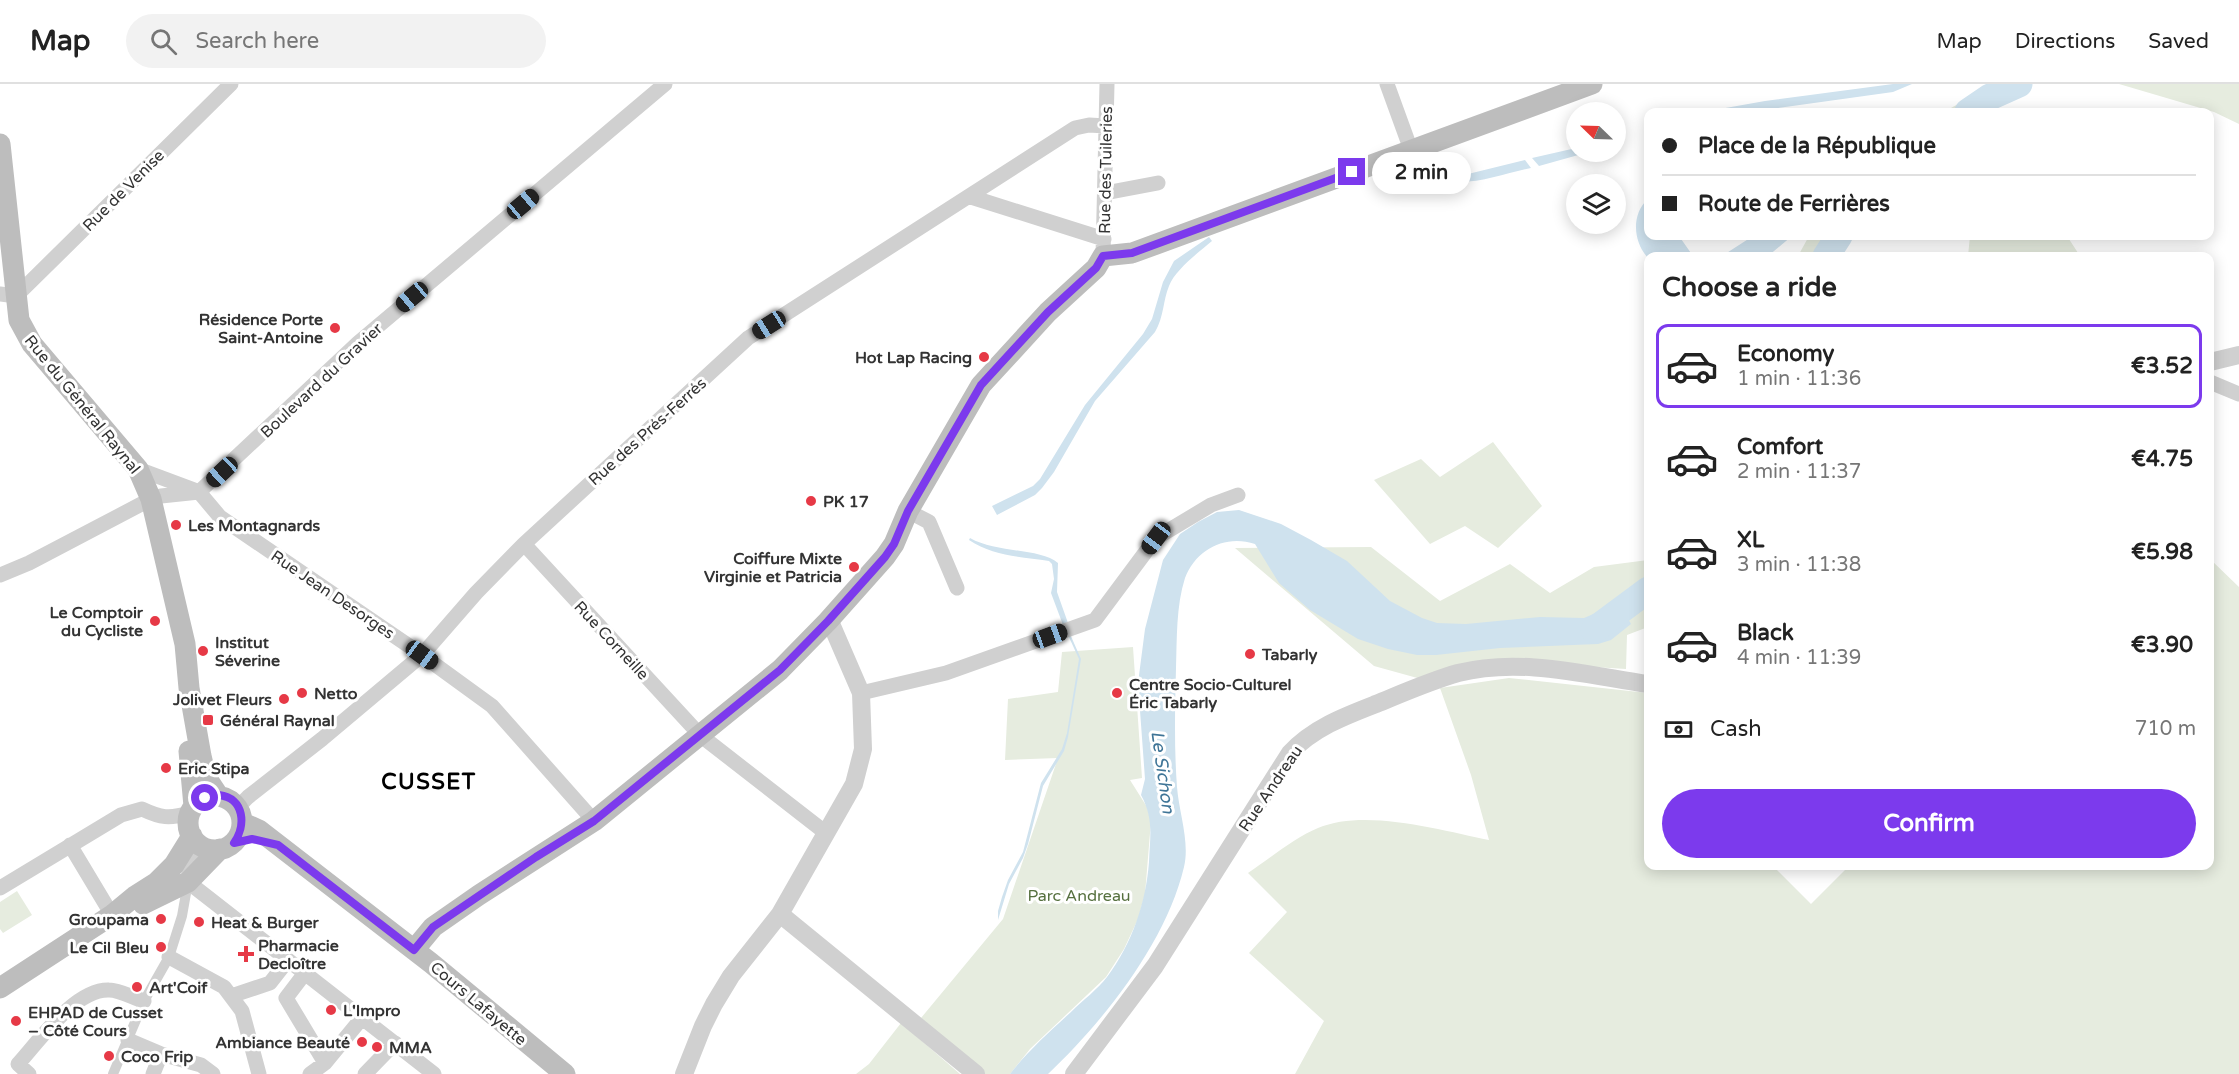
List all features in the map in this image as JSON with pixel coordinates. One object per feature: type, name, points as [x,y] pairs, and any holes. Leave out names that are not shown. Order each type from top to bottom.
[{"type":"main road","points":[[414,950],[433,927],[536,857],[594,821],[780,670],[828,621],[885,557],[894,544],[908,511],[981,385],[1048,312],[1096,268],[1103,248],[1132,253],[1592,84]]},
{"type":"main road","name":"Rue du Général Raynal","points":[[0,144],[8,295],[32,344],[138,469],[151,499],[185,644],[189,688],[192,810]]},
{"type":"main road","name":"Rue du Général Raynal","points":[[189,688],[206,777],[218,795]]},
{"type":"main road","points":[[112,915],[141,905],[188,882],[227,846],[240,834],[241,815],[230,799],[218,795],[205,798],[192,810],[189,829],[192,837],[200,845],[210,849],[227,846]]},
{"type":"main road","name":"Cours Lafayette","points":[[241,815],[414,950],[565,1074]]},
{"type":"main road","points":[[0,988],[9,979],[112,915],[157,882],[174,865],[192,837]]},
{"type":"main road","name":"Cours Lafayette","points":[[227,846],[252,839],[278,845]]},
{"type":"street","name":"Rue de Venise","points":[[8,295],[231,84]]},
{"type":"street","name":"Boulevard du Gravier","points":[[199,492],[358,343],[665,84]]},
{"type":"street","name":"Rue des Tuileries","points":[[1103,248],[1107,84]]},
{"type":"street","points":[[1387,84],[1411,150]]},
{"type":"street","name":"Rue des Prés-Ferrés","points":[[241,815],[248,797],[322,739],[422,655],[476,593],[524,544],[748,338],[971,197],[1075,128],[1089,125],[1106,126]]},
{"type":"street","points":[[1105,193],[1158,183]]},
{"type":"street","points":[[971,197],[1103,248]]},
{"type":"street","points":[[2214,361],[2239,355]]},
{"type":"street","points":[[2214,384],[2239,394]]},
{"type":"street","points":[[138,469],[199,492]]},
{"type":"street","points":[[0,574],[28,563],[151,499],[199,492]]},
{"type":"street","name":"Rue Jean Desorges","points":[[199,492],[220,517],[422,655],[492,706],[594,821]]},
{"type":"street","points":[[861,693],[946,673],[1095,620],[1156,538],[1211,505],[1238,495]]},
{"type":"street","points":[[908,511],[928,522],[945,556],[957,588]]},
{"type":"street","name":"Rue Corneille","points":[[524,544],[700,735],[826,833]]},
{"type":"street","points":[[684,1074],[714,1004],[731,976],[780,914],[854,784],[863,748],[861,693],[828,621]]},
{"type":"street","name":"Rue Andreau","points":[[1074,1074],[1155,966],[1290,753],[1315,731],[1350,714],[1460,673],[1530,667],[1644,683]]},
{"type":"street","points":[[0,888],[121,815],[142,809],[172,819],[192,810]]},
{"type":"street","points":[[112,1074],[144,1001],[169,957],[182,916],[192,837]]},
{"type":"street","points":[[70,846],[112,915]]},
{"type":"street","points":[[188,882],[434,1074]]},
{"type":"street","points":[[780,914],[976,1074]]},
{"type":"street","points":[[169,957],[224,987],[231,996],[242,1011],[259,1074]]},
{"type":"street","points":[[231,996],[270,983],[288,960]]},
{"type":"street","points":[[305,973],[286,998],[325,1063]]},
{"type":"street","points":[[23,1069],[75,1001],[93,992],[110,990],[144,1001]]},
{"type":"street","points":[[310,1074],[325,1063],[362,1018]]},
{"type":"street","points":[[128,1040],[161,1054],[201,1065],[213,1074]]},
{"type":"street","points":[[366,1074],[395,1043]]},
{"type":"street","points":[[153,1074],[161,1054]]},
{"type":"green space","points":[[1993,84],[2006,100],[1994,108],[1951,108]]},
{"type":"green space","points":[[2119,84],[2239,84],[2239,124],[2214,112],[2214,108],[2200,108]]},
{"type":"green space","points":[[1807,240],[1851,240],[1844,252],[1800,252]]},
{"type":"green space","points":[[1970,240],[2070,240],[2077,252],[1968,252]]},
{"type":"green space","points":[[1493,442],[1542,506],[1498,548],[1465,526],[1430,544],[1374,480],[1421,459],[1440,477]]},
{"type":"green space","points":[[1371,547],[1440,601],[1510,564],[1550,593],[1594,567],[1644,561],[1644,629],[1627,635],[1626,669],[1493,661],[1421,679],[1374,666],[1235,548]]},
{"type":"green space","points":[[2214,563],[2239,587],[2239,1074],[1295,1074],[1324,1021],[1249,953],[1287,912],[1248,873],[1300,837],[1318,828],[1337,822],[1380,820],[1489,840],[1471,775],[1440,688],[1509,678],[1644,693],[1644,870],[1777,870],[1811,904],[1845,870],[2214,870]]},
{"type":"green space","name":"Parc Andreau","points":[[1133,647],[1142,778],[1130,780],[1147,807],[1151,821],[1145,894],[1138,919],[1124,949],[1106,977],[1030,1049],[1010,1074],[985,1074],[921,1018],[1003,919],[1058,758],[1005,760],[1008,699],[1058,692],[1062,652]]},
{"type":"green space","points":[[17,891],[32,915],[3,933],[0,929],[0,902]]},
{"type":"green space","points":[[901,1023],[960,1074],[856,1074],[869,1064]]},
{"type":"water","points":[[1893,84],[1912,84],[1893,92],[1778,108],[1726,108]]},
{"type":"water","points":[[1566,150],[1566,158],[1539,166],[1532,158]]},
{"type":"water","points":[[1525,160],[1531,168],[1465,182],[1408,176],[1406,171],[1409,168],[1437,169],[1468,174]]},
{"type":"water","points":[[1643,205],[1644,240],[1682,240],[1690,252],[1644,252],[1639,244],[1636,228]]},
{"type":"water","points":[[1209,237],[1212,241],[1172,280],[1155,332],[1095,401],[1054,472],[1042,488],[1035,495],[997,515],[992,506],[1033,486],[1040,479],[1085,405],[1143,334],[1152,319],[1163,282],[1174,261]]},
{"type":"water","points":[[1747,240],[1787,240],[1773,252],[1728,252]]},
{"type":"water","points":[[1239,510],[1281,524],[1311,540],[1347,561],[1390,601],[1422,618],[1437,623],[1466,624],[1540,617],[1584,618],[1619,603],[1631,624],[1611,640],[1598,644],[1500,648],[1417,655],[1358,639],[1310,610],[1279,583],[1255,544],[1233,541],[1213,546],[1204,552],[1196,559],[1185,578],[1178,611],[1175,757],[1186,857],[1175,896],[1148,952],[1130,980],[1069,1053],[1048,1074],[1010,1074],[1039,1042],[1103,982],[1124,951],[1130,937],[1145,892],[1150,844],[1150,820],[1141,795],[1145,779],[1138,683],[1145,629],[1163,560],[1180,534],[1217,512]]},
{"type":"water","points":[[970,538],[992,546],[1040,555],[1058,563],[1057,592],[1068,623],[1063,625],[1051,593],[1054,579],[1052,564],[1049,561],[997,553],[969,540]]},
{"type":"water","points":[[1070,634],[1081,659],[1068,737],[1064,751],[1043,786],[1028,844],[1009,884],[998,920],[998,911],[1008,880],[1023,852],[1041,783],[1062,749],[1067,733],[1079,659],[1068,635]]},
{"type":"waterway","name":"Le Sichon","points":[[1974,108],[1990,97],[2019,84]]},
{"type":"waterway","name":"Le Sichon","points":[[1829,252],[1836,240]]},
{"type":"waterway","name":"Le Sichon","points":[[1594,630],[1644,593]]},
{"type":"place","name":"Résidence Porte Saint-Antoine","points":[[335,328]]},
{"type":"place","name":"Hot Lap Racing","points":[[984,357]]},
{"type":"place","name":"PK 17","points":[[811,501]]},
{"type":"place","name":"Les Montagnards","points":[[176,525]]},
{"type":"place","name":"Coiffure Mixte Virginie et Patricia","points":[[854,567]]},
{"type":"place","name":"Le Comptoir du Cycliste","points":[[155,621]]},
{"type":"place","name":"Institut Séverine","points":[[203,651]]},
{"type":"place","name":"Tabarly","points":[[1250,654]]},
{"type":"place","name":"Netto","points":[[302,693]]},
{"type":"place","name":"Centre Socio-Culturel Éric Tabarly","points":[[1117,693]]},
{"type":"place","name":"Jolivet Fleurs","points":[[284,699]]},
{"type":"place","name":"Général Raynal","points":[[208,720]]},
{"type":"place","name":"Eric Stipa","points":[[166,768]]},
{"type":"place","name":"Groupama","points":[[161,919]]},
{"type":"place","name":"Heat & Burger","points":[[199,922]]},
{"type":"place","name":"Le Cil Bleu","points":[[161,947]]},
{"type":"place","name":"Pharmacie Decloître","points":[[246,954]]},
{"type":"place","name":"Art'Coif","points":[[137,987]]},
{"type":"place","name":"L'Impro","points":[[331,1010]]},
{"type":"place","name":"EHPAD de Cusset – Côté Cours","points":[[16,1021]]},
{"type":"place","name":"Ambiance Beauté","points":[[362,1042]]},
{"type":"place","name":"MMA","points":[[377,1047]]},
{"type":"place","name":"Coco Frip","points":[[109,1056]]},
{"type":"district","name":"CUSSET","points":[[429,781]]},
{"type":"route","points":[[205,798],[218,795],[230,799],[238,807],[243,823],[234,843],[252,839],[278,845],[414,950],[433,927],[610,809],[780,670],[828,621],[885,557],[894,544],[908,511],[981,385],[1048,312],[1096,268],[1103,256],[1132,253],[1352,172]]}]
